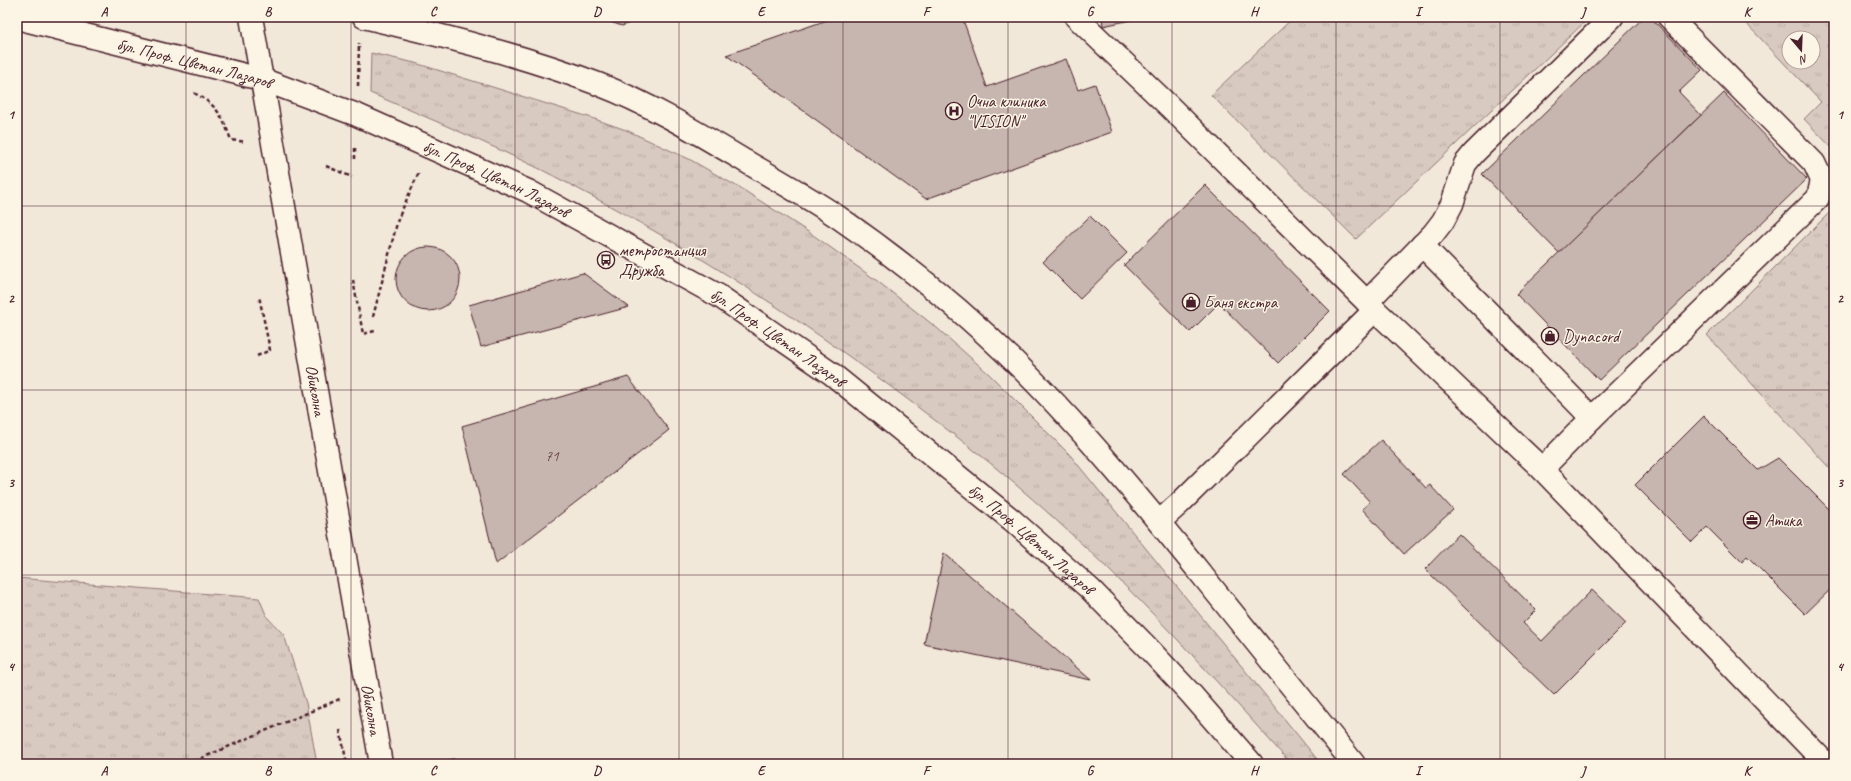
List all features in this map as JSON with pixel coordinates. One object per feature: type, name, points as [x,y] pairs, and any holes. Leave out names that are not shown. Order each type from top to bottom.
[{"type":"main road","name":"Обиколна","points":[[251,17],[382,764]]},
{"type":"main road","points":[[364,17],[487,47],[600,84],[650,107],[697,132],[836,216],[894,257],[968,319],[1020,367],[1084,434],[1159,522],[1354,764]]},
{"type":"main road","points":[[1076,17],[1171,108],[1371,306],[1542,469],[1826,764]]},
{"type":"main road","points":[[1159,522],[1186,498],[1371,306],[1443,221],[1452,204],[1465,164],[1474,153],[1612,17]]},
{"type":"main road","points":[[1542,469],[1592,418],[1818,198],[1822,180],[1814,163],[1668,17]]},
{"type":"main road","name":"бул. Проф. Цветан Лазаров","points":[[17,18],[261,79],[357,115],[528,192],[643,253],[719,296],[832,374],[1012,520],[1090,589],[1191,694],[1252,764]]},
{"type":"main road","points":[[1422,246],[1592,418]]},
{"type":"path","points":[[354,159],[359,40]]},
{"type":"path","points":[[192,92],[208,100],[218,110],[231,140]]},
{"type":"path","points":[[326,166],[352,176]]},
{"type":"path","points":[[373,317],[398,219],[419,172]]},
{"type":"path","points":[[353,280],[363,334],[375,331]]},
{"type":"path","points":[[257,356],[270,350],[259,296]]},
{"type":"path","points":[[188,764],[342,698]]},
{"type":"path","points":[[340,730],[347,764]]},
{"type":"green space","points":[[1294,17],[1590,17],[1356,239],[1211,95]]},
{"type":"green space","points":[[1740,17],[1834,17],[1834,150],[1804,119],[1821,102],[1791,70],[1821,70],[1821,30],[1781,30],[1781,60]]},
{"type":"green space","points":[[371,53],[415,63],[626,130],[689,159],[745,191],[813,235],[876,280],[937,328],[989,374],[1070,455],[1321,764],[1291,764],[1158,619],[1088,550],[1052,516],[1002,473],[911,402],[823,338],[732,278],[592,196],[523,161],[370,93]]},
{"type":"green space","points":[[1834,208],[1834,473],[1707,335]]},
{"type":"green space","points":[[17,578],[259,598],[267,617],[284,635],[306,703],[317,764],[17,764]]},
{"type":"building","points":[[595,17],[644,17],[622,26]]},
{"type":"building","name":"Очна клиника \"VISION\"","points":[[836,17],[962,17],[987,87],[1066,59],[1078,90],[1095,84],[1112,132],[926,199],[726,55]]},
{"type":"building","points":[[1102,17],[1145,17],[1103,26]]},
{"type":"building","points":[[1644,17],[1650,17],[1702,70],[1679,92],[1701,115],[1559,253],[1482,174]]},
{"type":"building","points":[[1724,93],[1807,179],[1599,380],[1516,294]]},
{"type":"building","points":[[1205,185],[1330,311],[1278,363],[1219,303],[1190,332],[1124,265]]},
{"type":"building","points":[[1090,216],[1127,253],[1080,299],[1043,262]]},
{"type":"building","points":[[428,247],[446,253],[454,261],[460,279],[454,297],[446,305],[428,311],[410,305],[402,297],[396,279],[402,261],[410,253]]},
{"type":"building","points":[[583,273],[629,307],[481,347],[469,305]]},
{"type":"building","points":[[628,377],[669,430],[496,564],[462,426]]},
{"type":"building","name":"Атика","points":[[1704,416],[1758,470],[1778,458],[1834,514],[1834,586],[1805,614],[1747,556],[1742,562],[1707,527],[1692,542],[1635,485]]},
{"type":"building","points":[[1381,440],[1426,488],[1430,485],[1453,510],[1404,554],[1362,509],[1370,502],[1344,474]]},
{"type":"building","points":[[1459,534],[1536,610],[1523,623],[1542,641],[1592,590],[1626,623],[1554,695],[1425,569]]},
{"type":"building","points":[[944,553],[1091,680],[924,644]]},
{"type":"building","points":[[454,759],[455,764],[437,763]]},
{"type":"place","name":"Очна клиника \"VISION\"","points":[[954,111]]},
{"type":"place","name":"метростанция Дружба","points":[[606,260]]},
{"type":"place","name":"Баня екстра","points":[[1191,302]]},
{"type":"place","name":"Dynacord","points":[[1550,336]]},
{"type":"place","name":"Атика","points":[[1752,520]]}]
